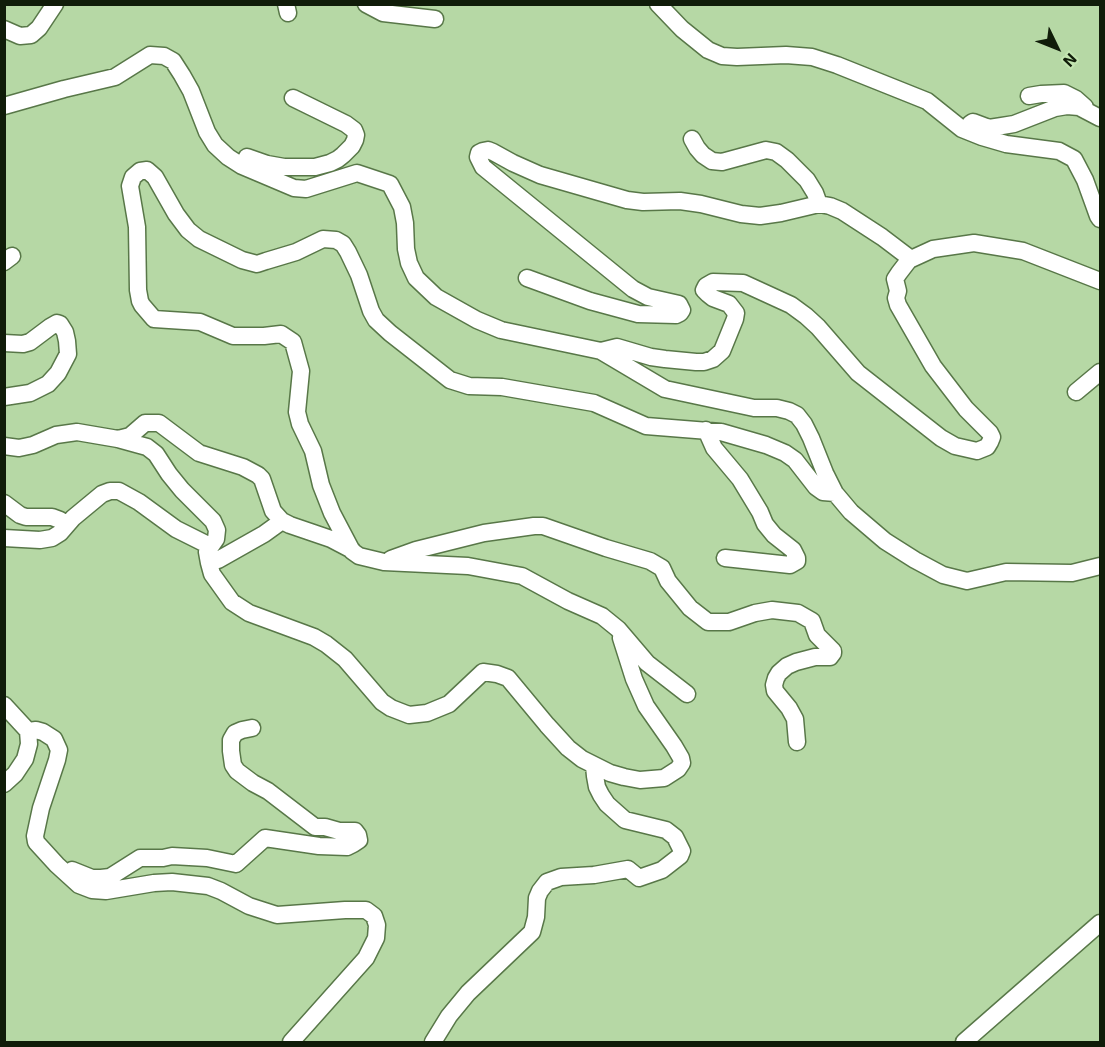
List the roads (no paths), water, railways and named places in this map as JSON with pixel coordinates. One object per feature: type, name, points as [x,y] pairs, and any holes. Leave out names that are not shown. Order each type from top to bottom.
[{"type":"street","points":[[4,29],[20,36],[31,35],[39,28],[55,4]]},
{"type":"street","points":[[366,4],[383,13],[435,19]]},
{"type":"street","points":[[658,4],[708,50],[722,56],[812,57],[927,101],[962,129],[982,137],[1006,144],[1059,151],[1074,159],[1101,219]]},
{"type":"street","points":[[4,106],[116,77],[150,55],[164,56],[173,61],[182,75],[191,91],[207,132],[219,150],[242,166],[294,188],[306,189],[357,173],[390,184],[402,207],[406,249],[416,278],[436,297],[477,321],[501,330],[601,351],[665,389],[754,408],[777,408],[797,415],[811,438],[835,493],[851,512],[885,541],[915,560],[943,575],[967,581],[1006,572],[1071,573],[1101,566]]},
{"type":"street","points":[[1029,96],[1064,93],[1076,99],[1095,115]]},
{"type":"street","points":[[219,150],[267,164],[296,168],[330,163],[343,155],[355,140],[354,130],[293,98]]},
{"type":"street","points":[[962,129],[973,122],[989,128],[1014,124],[1061,106],[1079,107],[1095,115]]},
{"type":"street","points":[[692,139],[703,155],[723,162],[766,150],[776,152],[807,180],[819,204]]},
{"type":"street","points":[[527,278],[590,301],[638,314],[676,315],[680,314],[682,309],[679,304],[648,297],[633,289],[483,167],[478,157],[483,151],[493,152],[540,175],[627,200],[680,201],[760,216],[819,204],[830,206],[842,211],[882,237],[911,259]]},
{"type":"street","points":[[352,551],[332,513],[321,485],[313,451],[300,424],[297,412],[301,371],[293,342],[281,334],[233,336],[200,322],[154,320],[142,306],[138,290],[136,227],[130,186],[133,177],[140,171],[147,170],[155,177],[188,230],[199,239],[242,260],[257,264],[296,252],[323,239],[336,240],[343,244],[359,275],[370,311],[376,320],[450,380],[469,386],[502,387],[594,403],[646,426],[721,432],[755,441],[785,453],[799,465],[816,487],[823,492],[835,493]]},
{"type":"street","points":[[601,351],[617,347],[651,357],[696,362],[709,361],[722,351],[736,313],[729,304],[713,298],[704,290],[713,282],[743,283],[791,305],[806,316],[858,373],[941,438],[955,446],[977,451],[990,442],[992,437],[990,433],[966,409],[933,366],[897,304],[896,279],[907,261],[933,249],[974,243],[1023,251],[1101,281]]},
{"type":"street","points":[[4,343],[30,342],[57,322],[65,332],[68,341],[68,354],[58,374],[48,384],[30,393],[4,397]]},
{"type":"street","points":[[1076,392],[1101,372]]},
{"type":"street","points":[[118,439],[130,436],[145,423],[159,423],[199,453],[243,467],[258,475],[273,511],[282,521],[331,539],[359,556],[384,562],[468,566],[522,576],[602,616],[618,629],[647,663],[687,694]]},
{"type":"street","points":[[706,430],[714,448],[740,479],[765,524],[774,535],[793,550],[797,561],[790,565],[724,558]]},
{"type":"street","points":[[4,446],[19,448],[65,432],[77,432],[147,447],[156,454],[182,490],[213,521],[217,530],[216,539],[207,552],[209,563],[212,574],[232,602],[249,613],[314,637],[326,644],[345,659],[382,702],[391,708],[409,715],[427,713],[449,704],[483,672],[497,674],[508,678],[568,748],[582,759],[624,777],[640,780],[664,778],[682,764],[679,753],[646,706],[633,679],[618,629]]},
{"type":"street","points":[[4,538],[40,540],[52,538],[102,494],[119,491],[139,502],[176,530],[210,546]]},
{"type":"street","points":[[4,503],[20,515],[52,517],[67,525]]},
{"type":"street","points":[[209,563],[264,534],[282,521]]},
{"type":"street","points":[[384,562],[416,550],[484,534],[543,526],[650,561],[662,568],[668,581],[690,608],[708,622],[729,622],[772,610],[798,613],[812,621],[817,635],[833,653],[830,657],[815,657],[796,662],[779,673],[776,678],[775,691],[789,708],[795,720],[797,742]]},
{"type":"street","points":[[4,705],[28,731],[29,744],[25,759],[15,774],[4,784]]},
{"type":"street","points":[[48,856],[76,872],[92,878],[101,878],[110,877],[140,858],[172,856],[207,858],[236,864],[265,838],[319,846],[347,847],[359,840],[355,831],[315,827],[268,791],[237,771],[233,765],[231,740],[235,733],[242,729],[252,728]]},
{"type":"street","points":[[28,731],[43,732],[54,739],[59,750],[41,808],[35,836],[36,842],[79,885],[92,890],[106,891],[136,885],[172,882],[208,886],[249,906],[277,915],[366,910],[374,916],[377,925],[376,938],[366,958],[291,1042]]},
{"type":"street","points":[[433,1042],[449,1016],[468,993],[532,932],[537,898],[547,882],[561,877],[594,875],[628,869],[639,878],[662,870],[680,856],[682,851],[675,837],[666,830],[625,820],[607,804],[597,787],[594,766]]},
{"type":"street","points":[[964,1042],[1101,922]]}]
